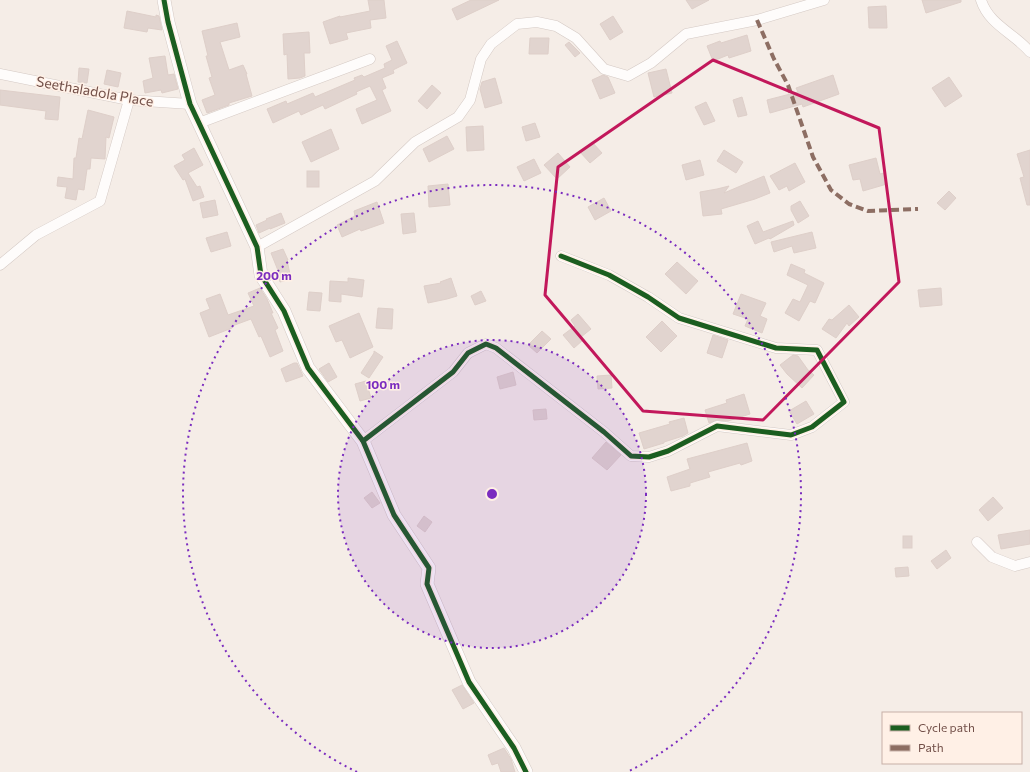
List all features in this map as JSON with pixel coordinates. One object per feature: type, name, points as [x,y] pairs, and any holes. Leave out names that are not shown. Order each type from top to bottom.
[{"type":"street","points":[[164,0],[168,22],[190,104],[256,246],[261,275],[284,311],[308,368],[363,441],[394,515],[429,568],[427,584],[469,682],[514,748],[526,772]]},
{"type":"street","points":[[256,246],[375,182],[415,142],[458,117],[470,100],[481,59],[491,44],[517,24],[537,22],[556,26],[576,38],[604,69],[628,76],[651,63],[686,34],[757,20],[824,0]]},
{"type":"street","points":[[981,0],[993,21],[1024,45],[1030,52]]},
{"type":"street","points":[[199,123],[370,59]]},
{"type":"street","name":"Seethaladola Place","points":[[0,74],[129,100],[190,104]]},
{"type":"street","points":[[0,265],[36,235],[100,201],[129,100]]},
{"type":"street","points":[[363,441],[453,372],[468,353],[486,344],[496,348],[604,432],[631,456],[650,457],[668,451],[717,426],[791,435],[812,427],[844,402],[817,350],[776,348],[679,318],[648,297],[609,275],[561,256]]},
{"type":"street","points":[[977,542],[992,557],[1015,566],[1030,562]]},
{"type":"highlighted area","points":[[713,60],[879,128],[899,282],[763,420],[643,411],[545,295],[558,167]]},
{"type":"building","points":[[368,0],[384,0],[386,18],[370,20],[371,28],[346,33],[348,39],[330,44],[323,22],[340,16],[370,11]]},
{"type":"building","points":[[471,0],[499,0],[457,20],[452,9]]},
{"type":"building","points":[[686,0],[709,0],[692,9]]},
{"type":"building","points":[[922,0],[961,0],[961,2],[926,13]]},
{"type":"building","points":[[886,6],[887,28],[869,28],[868,7]]},
{"type":"building","points":[[127,11],[156,17],[156,15],[159,16],[162,30],[148,28],[147,32],[124,28]]},
{"type":"building","points":[[613,16],[623,32],[610,40],[600,24]]},
{"type":"building","points":[[237,23],[240,37],[220,42],[229,70],[243,65],[247,74],[252,96],[229,103],[229,105],[207,113],[202,100],[215,95],[209,78],[212,77],[206,56],[208,56],[202,31]]},
{"type":"building","points":[[309,32],[310,53],[304,53],[305,76],[288,79],[287,54],[284,55],[283,34]]},
{"type":"building","points":[[747,35],[751,51],[729,58],[728,55],[713,61],[707,46],[720,41],[721,43]]},
{"type":"building","points":[[530,38],[549,38],[548,54],[529,54]]},
{"type":"building","points":[[397,41],[407,63],[393,70],[394,73],[382,78],[386,88],[382,90],[391,111],[362,124],[356,109],[377,100],[370,86],[356,92],[357,94],[325,109],[323,105],[301,115],[299,111],[273,123],[267,109],[286,101],[287,104],[313,93],[315,97],[355,80],[354,78],[362,75],[364,77],[385,68],[384,64],[392,60],[386,46]]},
{"type":"building","points":[[569,42],[580,53],[575,57],[565,45]]},
{"type":"building","points":[[165,56],[168,75],[174,74],[178,89],[162,93],[161,90],[145,93],[143,81],[153,78],[149,58]]},
{"type":"building","points":[[79,68],[89,69],[87,83],[78,82]]},
{"type":"building","points":[[666,69],[672,93],[654,97],[648,73]]},
{"type":"building","points":[[107,70],[121,73],[118,87],[104,84]]},
{"type":"building","points":[[603,75],[608,77],[615,93],[600,99],[592,80]]},
{"type":"building","points":[[833,75],[839,94],[803,107],[802,104],[770,113],[767,100],[798,92],[796,88]]},
{"type":"building","points":[[949,77],[962,96],[945,107],[932,88]]},
{"type":"building","points":[[495,78],[502,103],[485,108],[480,89],[482,82]]},
{"type":"building","points":[[432,85],[441,93],[427,109],[418,101]]},
{"type":"building","points":[[0,90],[60,97],[58,120],[45,119],[46,111],[0,105]]},
{"type":"building","points":[[742,97],[747,115],[738,117],[733,100]]},
{"type":"building","points":[[706,102],[715,121],[704,125],[695,107]]},
{"type":"building","points":[[88,110],[114,117],[109,138],[106,137],[105,159],[91,158],[90,169],[87,169],[84,190],[78,189],[76,200],[65,198],[67,187],[57,186],[58,177],[73,179],[74,158],[76,158],[79,138],[82,139]]},
{"type":"building","points":[[535,123],[540,137],[526,141],[522,127]]},
{"type":"building","points":[[483,126],[484,150],[467,151],[466,127]]},
{"type":"building","points":[[331,129],[339,149],[311,162],[302,142]]},
{"type":"building","points":[[447,136],[454,149],[429,162],[423,149]]},
{"type":"building","points":[[592,142],[602,153],[590,163],[580,152]]},
{"type":"building","points":[[194,148],[203,165],[188,173],[197,187],[200,186],[204,197],[193,201],[185,179],[183,180],[174,166],[185,160],[182,155]]},
{"type":"building","points":[[724,150],[743,162],[736,173],[717,161]]},
{"type":"building","points":[[1030,150],[1030,205],[1027,205],[1020,178],[1024,177],[1017,154]]},
{"type":"building","points":[[558,153],[570,167],[557,179],[544,165]]},
{"type":"building","points":[[876,158],[880,174],[884,173],[887,184],[863,191],[860,179],[853,180],[849,165]]},
{"type":"building","points":[[534,159],[541,173],[524,181],[517,167]]},
{"type":"building","points":[[700,160],[704,175],[686,180],[682,165]]},
{"type":"building","points":[[795,163],[805,182],[789,191],[787,186],[779,190],[770,176]]},
{"type":"building","points":[[307,171],[319,171],[319,187],[307,187]]},
{"type":"building","points":[[764,176],[770,193],[721,209],[722,214],[703,216],[700,192],[729,186],[724,193]]},
{"type":"building","points":[[448,184],[450,205],[429,207],[428,186]]},
{"type":"building","points":[[949,191],[956,198],[945,210],[937,203]]},
{"type":"building","points":[[604,198],[611,211],[595,220],[588,207]]},
{"type":"building","points":[[215,200],[218,215],[203,218],[200,203]]},
{"type":"building","points":[[800,201],[809,216],[798,223],[791,210],[791,206]]},
{"type":"building","points":[[377,202],[384,223],[361,231],[360,229],[342,237],[337,225],[355,216],[354,211]]},
{"type":"building","points":[[281,213],[285,223],[259,233],[256,225]]},
{"type":"building","points":[[414,213],[416,232],[403,234],[401,214]]},
{"type":"building","points":[[758,221],[763,232],[793,221],[794,225],[770,239],[769,238],[755,244],[747,226]]},
{"type":"building","points":[[227,232],[231,246],[211,252],[206,238]]},
{"type":"building","points":[[812,232],[816,248],[794,253],[792,246],[774,252],[771,242]]},
{"type":"building","points":[[283,249],[288,260],[291,279],[280,282],[279,273],[271,253]]},
{"type":"building","points":[[677,262],[698,281],[686,294],[665,274]]},
{"type":"building","points":[[791,264],[805,270],[804,273],[824,283],[815,303],[810,301],[799,321],[785,313],[793,299],[800,302],[808,285],[787,275]]},
{"type":"building","points":[[348,278],[364,280],[362,297],[341,294],[341,302],[329,301],[330,281],[348,282]]},
{"type":"building","points":[[451,278],[457,296],[428,303],[424,286],[441,283],[440,282]]},
{"type":"building","points":[[260,288],[273,313],[271,313],[278,328],[275,330],[283,351],[270,357],[261,336],[259,337],[251,319],[209,337],[200,313],[210,309],[206,299],[220,294],[228,315],[254,306],[248,293]]},
{"type":"building","points":[[941,288],[942,305],[920,307],[918,290]]},
{"type":"building","points":[[481,291],[486,301],[475,305],[471,296]]},
{"type":"building","points":[[309,292],[322,293],[320,311],[307,310]]},
{"type":"building","points":[[741,294],[766,303],[760,316],[767,319],[762,333],[745,326],[748,319],[733,314]]},
{"type":"building","points":[[849,305],[859,317],[849,326],[847,323],[836,338],[822,329],[829,319],[832,320]]},
{"type":"building","points":[[378,308],[393,309],[392,329],[376,328]]},
{"type":"building","points":[[359,313],[373,347],[350,358],[342,340],[336,342],[329,326]]},
{"type":"building","points":[[578,314],[591,329],[581,337],[583,340],[574,348],[563,335],[575,326],[571,320]]},
{"type":"building","points":[[662,321],[677,336],[661,352],[646,337]]},
{"type":"building","points":[[542,331],[551,339],[537,353],[528,345]]},
{"type":"building","points":[[713,335],[728,340],[722,358],[707,353]]},
{"type":"building","points":[[374,351],[383,357],[369,378],[361,373]]},
{"type":"building","points":[[793,355],[798,356],[808,370],[814,375],[802,388],[780,365]]},
{"type":"building","points":[[297,363],[303,376],[286,382],[281,369]]},
{"type":"building","points":[[329,363],[337,377],[328,382],[319,369]]},
{"type":"building","points":[[513,372],[516,385],[500,389],[497,377]]},
{"type":"building","points":[[611,375],[612,388],[598,389],[597,376]]},
{"type":"building","points":[[366,381],[371,398],[360,401],[355,384]]},
{"type":"building","points":[[744,394],[750,414],[728,421],[717,420],[709,423],[705,410],[727,403],[726,400]]},
{"type":"building","points":[[806,401],[814,414],[797,424],[789,411]]},
{"type":"building","points":[[546,409],[547,419],[534,420],[533,410]]},
{"type":"building","points":[[684,418],[688,433],[644,449],[639,433],[670,424],[669,422]]},
{"type":"building","points":[[606,442],[621,455],[607,470],[592,458]]},
{"type":"building","points":[[747,443],[752,461],[741,465],[740,463],[708,472],[710,477],[690,483],[690,486],[671,491],[667,477],[690,469],[687,459]]},
{"type":"building","points":[[372,492],[380,503],[372,508],[364,498]]},
{"type":"building","points":[[993,497],[1003,508],[988,521],[979,510]]},
{"type":"building","points":[[424,516],[432,522],[425,532],[417,526]]},
{"type":"building","points":[[1030,530],[1030,544],[1001,549],[998,535]]},
{"type":"building","points":[[903,536],[912,536],[912,548],[903,548]]},
{"type":"building","points":[[946,550],[951,558],[937,569],[931,561]]},
{"type":"building","points":[[908,567],[909,576],[896,577],[895,568]]},
{"type":"building","points":[[462,685],[474,703],[463,709],[452,690]]},
{"type":"building","points":[[504,748],[511,759],[515,772],[501,772],[498,763],[492,765],[488,755]]},
{"type":"marked path","points":[[757,20],[774,59],[788,85],[813,157],[831,190],[849,204],[868,211],[918,209]]},
{"type":"cycle path","points":[[164,0],[168,22],[190,104],[257,247],[261,275],[284,311],[308,368],[363,441],[394,515],[429,568],[427,584],[469,682],[514,748],[526,772]]},
{"type":"cycle path","points":[[363,441],[453,372],[468,353],[486,344],[496,348],[604,432],[631,456],[649,457],[668,451],[717,426],[791,435],[812,427],[844,402],[817,350],[776,348],[679,318],[648,297],[609,275],[561,256]]}]
